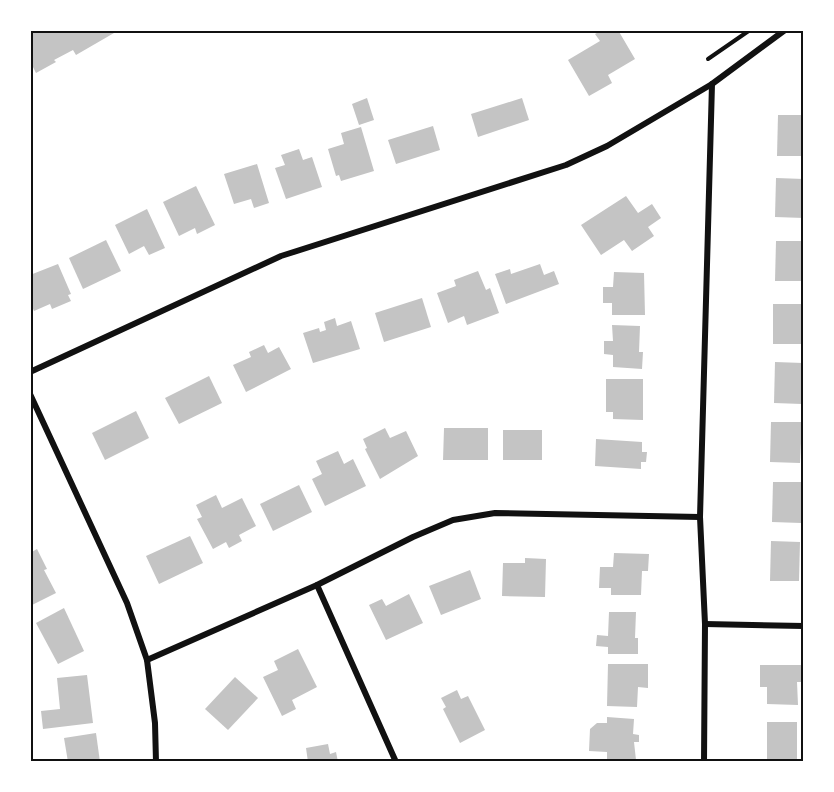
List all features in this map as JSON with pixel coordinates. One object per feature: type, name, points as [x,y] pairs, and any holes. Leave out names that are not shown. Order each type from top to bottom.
[{"type":"street","points":[[30,372],[281,256],[566,165],[607,146],[712,84],[785,30]]},
{"type":"street","points":[[704,762],[705,624],[700,517],[712,84]]},
{"type":"street","points":[[30,394],[127,603],[147,660],[155,723],[156,762]]},
{"type":"street","points":[[147,660],[317,585],[413,537],[453,520],[495,513],[700,517]]},
{"type":"street","points":[[317,585],[396,762]]},
{"type":"street","points":[[705,624],[804,626]]},
{"type":"path","points":[[708,59],[750,30]]},
{"type":"building","points":[[36,30],[112,30],[114,33],[76,55],[73,50],[36,73],[33,67],[30,69],[30,33]]},
{"type":"building","points":[[602,30],[618,30],[635,59],[608,75],[612,83],[589,96],[568,60],[600,41],[595,34]]},
{"type":"building","points":[[367,98],[374,120],[359,125],[352,104]]},
{"type":"building","points":[[522,98],[529,120],[478,137],[471,114]]},
{"type":"building","points":[[778,115],[804,115],[804,156],[777,156]]},
{"type":"building","points":[[433,126],[440,150],[396,164],[388,140]]},
{"type":"building","points":[[361,127],[374,171],[341,181],[339,175],[336,176],[328,149],[344,144],[341,133]]},
{"type":"building","points":[[299,149],[303,160],[312,157],[322,187],[286,199],[275,168],[285,165],[281,155]]},
{"type":"building","points":[[257,164],[269,203],[254,208],[251,199],[234,204],[224,174]]},
{"type":"building","points":[[776,178],[804,179],[804,218],[775,217]]},
{"type":"building","points":[[196,186],[215,225],[197,234],[195,228],[179,236],[163,202]]},
{"type":"building","points":[[626,196],[638,213],[652,204],[661,218],[648,227],[654,236],[632,251],[624,240],[601,255],[581,225]]},
{"type":"building","points":[[147,209],[165,248],[149,255],[144,246],[129,254],[115,225]]},
{"type":"building","points":[[106,240],[121,271],[83,289],[69,258]]},
{"type":"building","points":[[776,241],[804,241],[803,281],[775,281]]},
{"type":"building","points":[[58,264],[71,294],[68,295],[71,301],[52,309],[50,304],[34,311],[30,302],[30,275]]},
{"type":"building","points":[[540,264],[544,275],[554,271],[559,284],[506,304],[495,274],[510,269],[511,274]]},
{"type":"building","points":[[478,271],[486,290],[490,288],[499,313],[467,325],[464,316],[448,323],[437,293],[456,286],[454,280]]},
{"type":"building","points":[[614,272],[644,273],[645,315],[612,315],[612,303],[603,303],[603,287],[613,287]]},
{"type":"building","points":[[422,298],[431,327],[384,342],[375,313]]},
{"type":"building","points":[[773,304],[804,304],[804,344],[773,344]]},
{"type":"building","points":[[335,318],[337,326],[351,321],[360,349],[313,363],[303,333],[319,328],[320,332],[326,330],[324,322]]},
{"type":"building","points":[[612,325],[640,326],[639,352],[643,352],[642,369],[613,367],[613,355],[604,354],[604,341],[613,341]]},
{"type":"building","points":[[264,345],[268,353],[279,347],[291,369],[246,392],[233,365],[251,357],[249,352]]},
{"type":"building","points":[[775,362],[803,363],[802,404],[774,403]]},
{"type":"building","points":[[209,376],[222,403],[179,424],[165,398]]},
{"type":"building","points":[[606,379],[643,379],[643,420],[613,419],[613,412],[606,412]]},
{"type":"building","points":[[136,411],[149,438],[105,460],[92,433]]},
{"type":"building","points":[[771,422],[802,422],[800,463],[770,462]]},
{"type":"building","points":[[385,428],[390,438],[406,431],[418,456],[380,479],[365,449],[367,448],[363,439]]},
{"type":"building","points":[[444,428],[488,428],[488,460],[443,460]]},
{"type":"building","points":[[503,430],[542,430],[542,460],[503,460]]},
{"type":"building","points":[[596,439],[642,442],[642,452],[647,452],[646,462],[641,462],[641,469],[595,466]]},
{"type":"building","points":[[338,451],[344,464],[353,459],[366,486],[325,506],[312,479],[322,474],[316,461]]},
{"type":"building","points":[[773,482],[804,482],[801,523],[772,522]]},
{"type":"building","points":[[299,485],[312,512],[273,531],[260,504]]},
{"type":"building","points":[[216,495],[222,508],[242,498],[256,526],[239,535],[242,541],[229,548],[226,542],[213,549],[197,519],[202,517],[196,505]]},
{"type":"building","points":[[190,536],[203,563],[159,584],[146,556]]},
{"type":"building","points":[[771,541],[800,542],[799,581],[770,581]]},
{"type":"building","points":[[37,549],[47,569],[44,570],[56,593],[30,606],[30,553]]},
{"type":"building","points":[[614,553],[649,554],[648,571],[642,571],[641,595],[611,595],[611,588],[599,588],[600,567],[613,567]]},
{"type":"building","points":[[525,558],[546,559],[545,597],[502,596],[503,563],[525,563]]},
{"type":"building","points":[[470,570],[481,599],[441,615],[429,586]]},
{"type":"building","points":[[409,594],[423,623],[386,640],[369,605],[382,599],[386,606]]},
{"type":"building","points":[[64,608],[84,651],[58,664],[36,623]]},
{"type":"building","points":[[609,612],[636,612],[635,638],[638,638],[638,654],[608,654],[608,647],[596,646],[597,635],[608,636]]},
{"type":"building","points":[[298,649],[317,687],[292,700],[296,709],[282,716],[263,677],[278,670],[274,661]]},
{"type":"building","points":[[608,664],[648,664],[648,688],[638,687],[637,707],[607,706]]},
{"type":"building","points":[[760,665],[804,665],[804,682],[797,682],[798,705],[767,704],[767,687],[760,687]]},
{"type":"building","points":[[87,675],[93,723],[43,729],[41,711],[60,709],[57,678]]},
{"type":"building","points":[[235,677],[258,698],[228,730],[205,709]]},
{"type":"building","points":[[457,690],[461,699],[468,696],[485,730],[460,743],[443,709],[446,707],[441,698]]},
{"type":"building","points":[[607,717],[634,719],[633,734],[639,735],[639,742],[634,742],[636,760],[607,759],[607,752],[589,751],[590,729],[597,723],[607,723]]},
{"type":"building","points":[[767,722],[797,722],[797,761],[767,761]]},
{"type":"building","points":[[96,733],[100,762],[68,762],[64,738]]},
{"type":"building","points":[[328,744],[330,754],[336,752],[338,762],[308,762],[306,748]]}]
